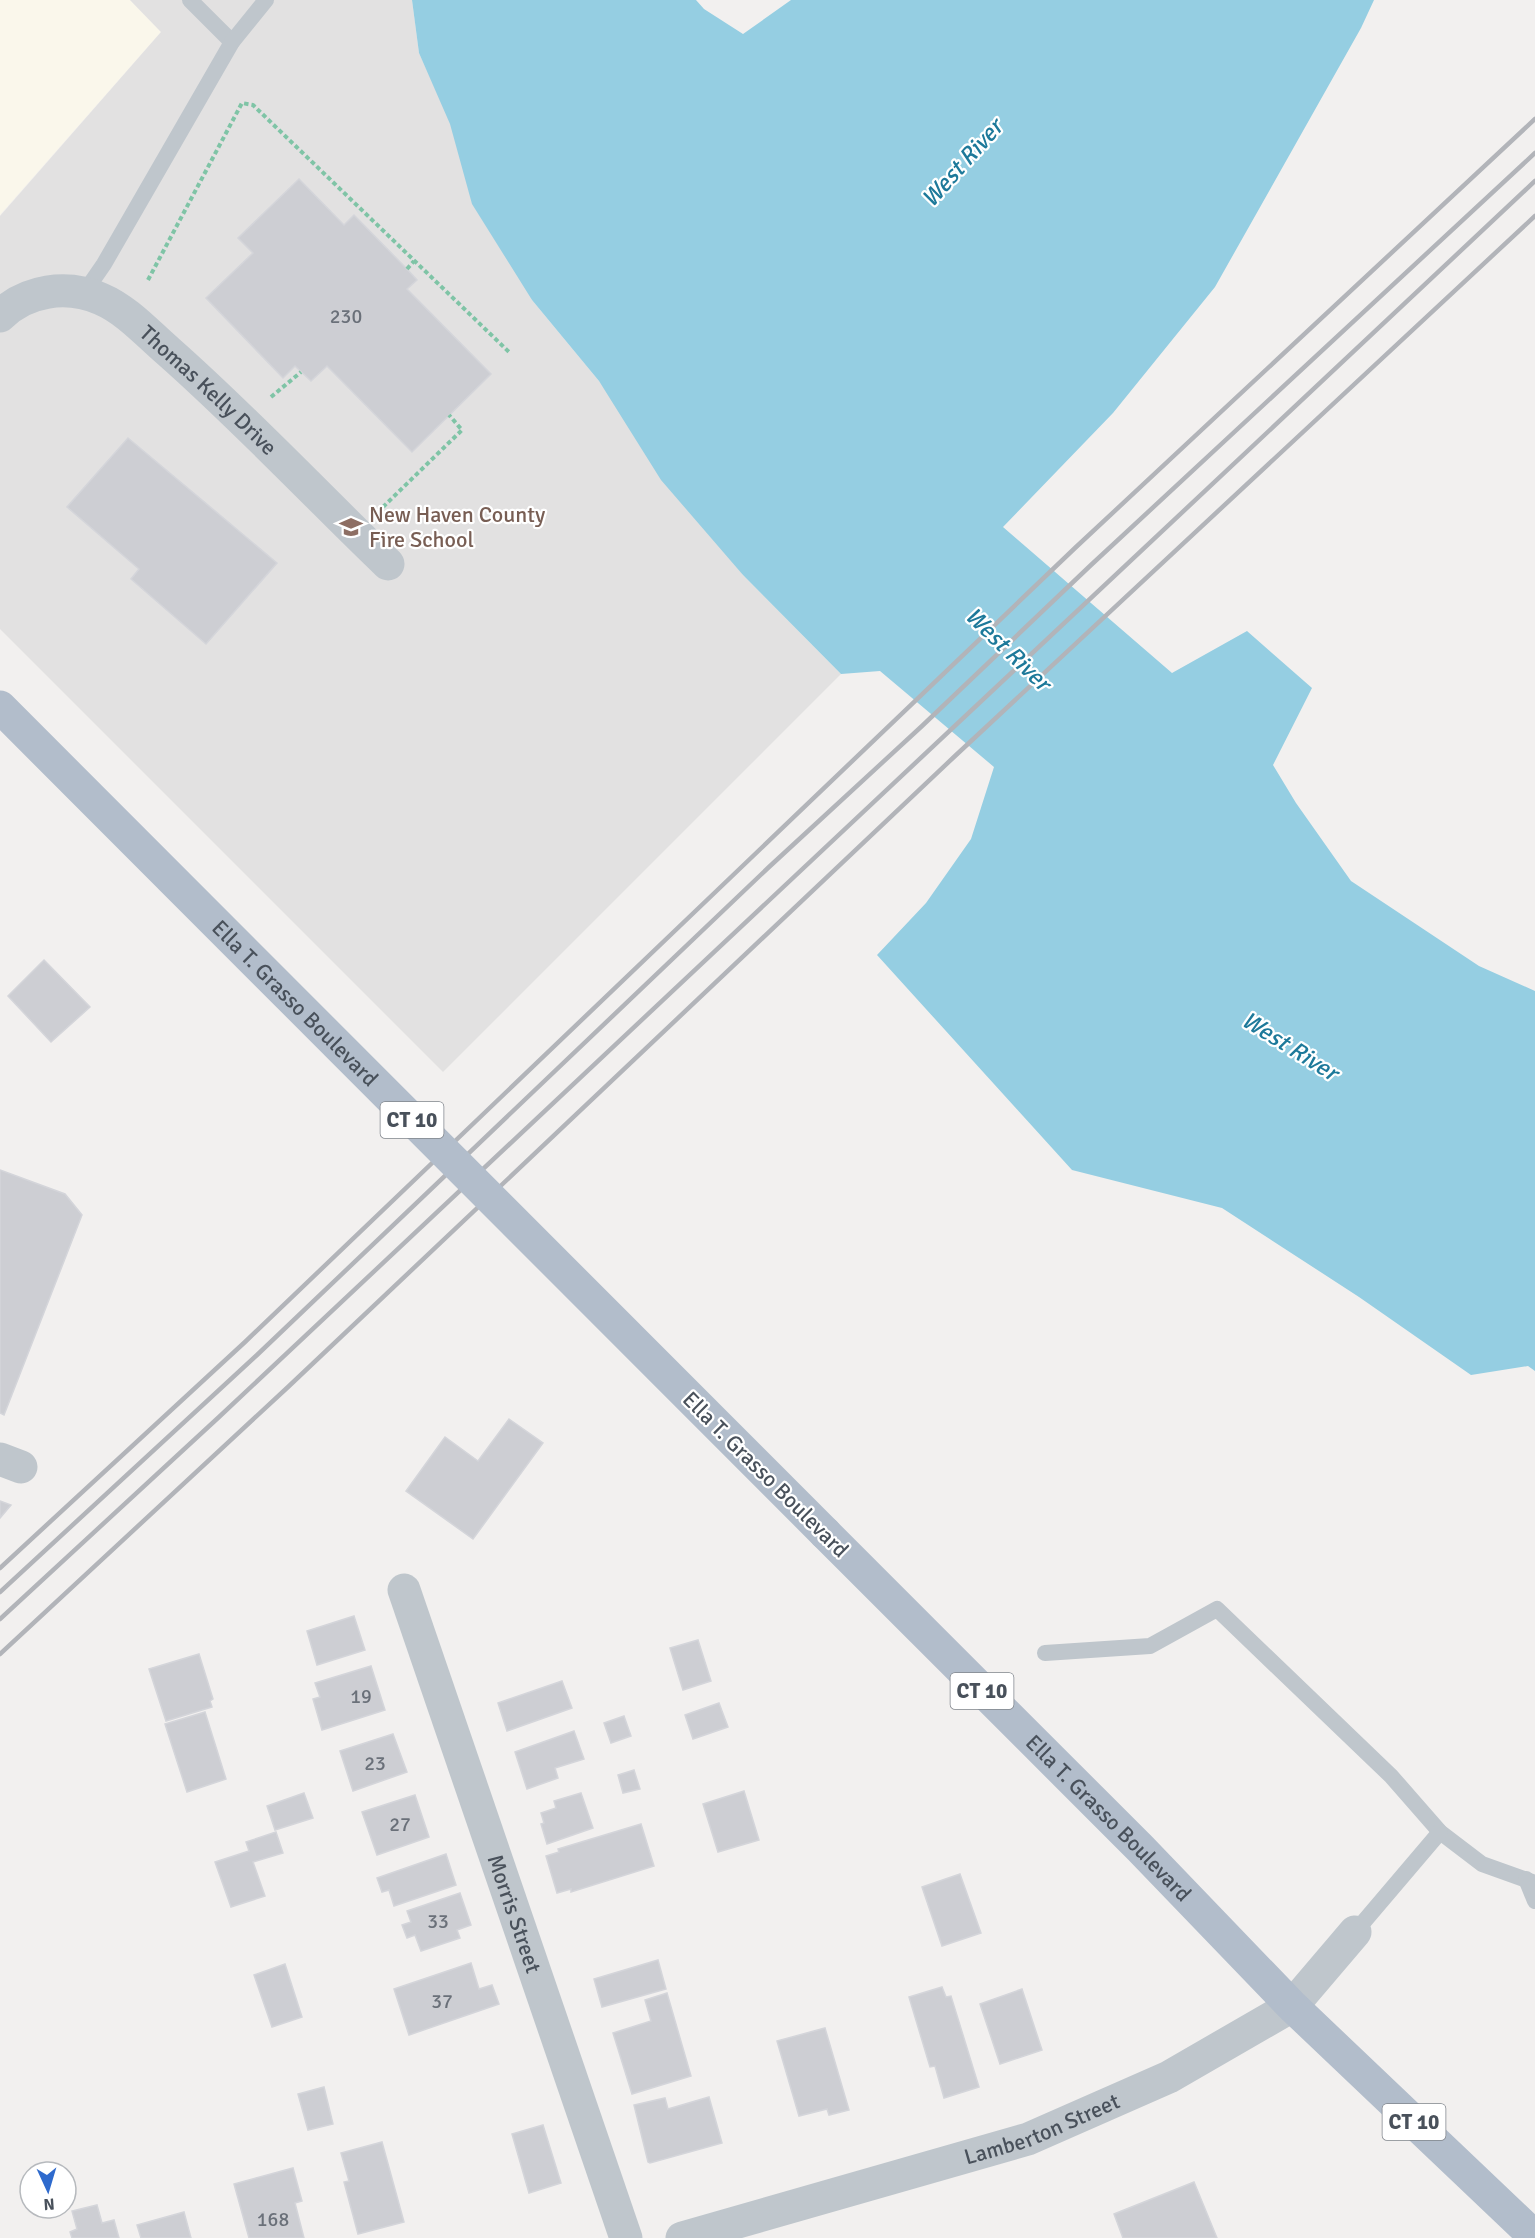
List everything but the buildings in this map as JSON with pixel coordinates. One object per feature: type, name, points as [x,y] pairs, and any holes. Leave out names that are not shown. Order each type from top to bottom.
[{"type":"main road","name":"Ella T. Grasso Boulevard","points":[[0,707],[1140,1848],[1292,2006],[1535,2237]]},
{"type":"street","name":"Thomas Kelly Drive","points":[[0,316],[10,306],[30,295],[58,290],[84,293],[103,299],[122,312],[192,373],[388,564]]},
{"type":"street","name":"Morris Street","points":[[404,1590],[626,2238]]},
{"type":"street","name":"Lamberton Street","points":[[682,2238],[1028,2139],[1169,2077],[1292,2006],[1355,1932]]},
{"type":"lane","points":[[190,0],[232,42]]},
{"type":"lane","points":[[84,293],[104,264],[232,42],[266,0]]},
{"type":"lane","points":[[1045,1653],[1149,1646],[1217,1609],[1391,1776],[1440,1832],[1482,1864],[1531,1881],[1535,1902]]},
{"type":"lane","points":[[1355,1932],[1440,1832]]},
{"type":"path","points":[[148,280],[242,104],[253,105],[508,352]]},
{"type":"path","points":[[407,269],[414,261]]},
{"type":"path","points":[[271,398],[302,372]]},
{"type":"path","points":[[383,507],[462,430],[449,415]]},
{"type":"shaded area","points":[[0,0],[130,0],[161,32],[0,215]]},
{"type":"shaded area","name":"New Haven County Fire School","points":[[130,0],[412,0],[419,53],[532,300],[599,381],[743,575],[841,674],[443,1072],[0,629],[0,216],[161,32]]},
{"type":"water","name":"West River","points":[[412,0],[696,0],[704,9],[743,34],[791,0],[1374,0],[1361,28],[1215,287],[1113,413],[1003,527],[1172,673],[1247,631],[1312,688],[1273,765],[1296,803],[1351,881],[1479,966],[1535,991],[1535,1371],[1528,1366],[1471,1375],[1359,1297],[1222,1208],[1072,1170],[877,955],[926,903],[971,839],[994,767],[880,671],[841,674],[743,575],[661,480],[599,381],[532,300],[472,204],[450,124],[419,53]]},
{"type":"railway","points":[[0,1568],[245,1342],[1075,548],[1535,119]]},
{"type":"railway","points":[[0,1592],[257,1355],[769,867],[922,726],[1091,565],[1535,153]]},
{"type":"railway","points":[[0,1619],[219,1417],[1535,181]]},
{"type":"railway","points":[[0,1654],[288,1387],[955,756],[1535,216]]},
{"type":"place","name":"New Haven County Fire School","points":[[351,527]]}]
